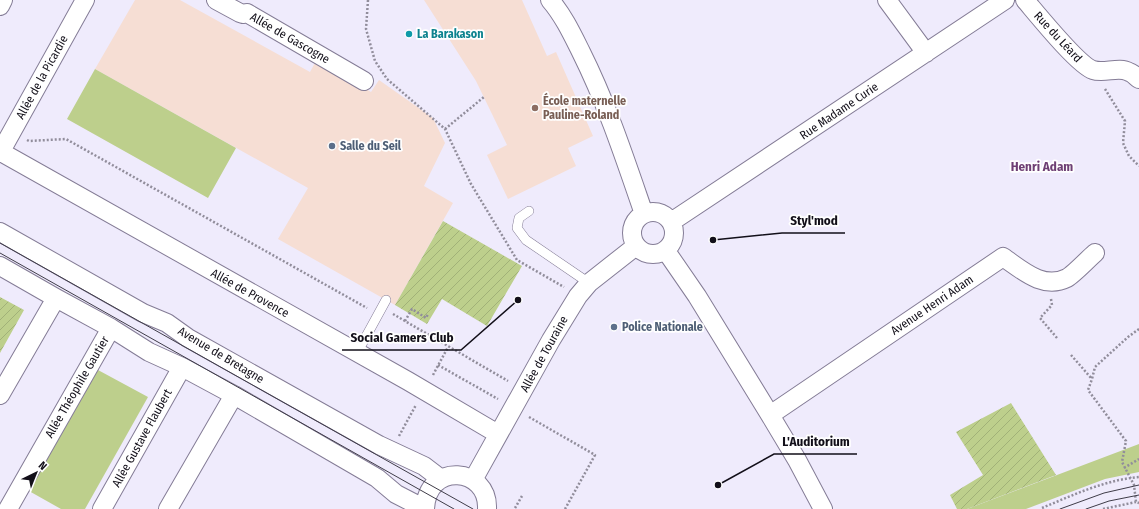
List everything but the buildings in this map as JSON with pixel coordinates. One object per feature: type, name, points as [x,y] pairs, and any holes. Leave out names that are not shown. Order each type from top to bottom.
[{"type":"street","name":"Allée de la Picardie","points":[[0,153],[85,0]]},
{"type":"street","name":"Allée de Gascogne","points":[[216,0],[244,14],[252,7],[364,81]]},
{"type":"street","points":[[550,0],[566,23],[592,75],[612,125],[644,214]]},
{"type":"street","points":[[887,0],[926,53]]},
{"type":"street","name":"Rue Madame Curie","points":[[671,222],[1005,0]]},
{"type":"street","name":"Rue du Léard","points":[[1025,0],[1065,46],[1082,63],[1092,70],[1129,71],[1139,79]]},
{"type":"street","name":"Allée de Provence","points":[[0,153],[357,353],[498,434]]},
{"type":"street","points":[[650,212],[662,214],[671,222],[675,234],[674,240],[666,251],[660,254],[647,254],[636,246],[632,234],[632,228],[639,217],[650,212]]},
{"type":"street","name":"Avenue de Bretagne","points":[[0,232],[143,313],[167,323],[188,338],[379,445],[424,466],[441,479]]},
{"type":"street","name":"Allée de Touraine","points":[[473,480],[551,340],[583,289],[636,246]]},
{"type":"street","points":[[666,251],[700,302],[770,415],[797,460],[823,509]]},
{"type":"street","points":[[1048,283],[1068,278],[1095,253]]},
{"type":"street","name":"Avenue Henri Adam","points":[[770,415],[1003,257],[1031,277],[1048,283]]},
{"type":"street","points":[[0,266],[111,328],[149,352],[182,367],[234,395],[377,478],[396,494],[425,509],[425,501],[432,486],[441,479],[458,475],[473,480],[482,489],[490,507]]},
{"type":"street","points":[[0,395],[56,298]]},
{"type":"street","name":"Allée Théophile Gautier","points":[[8,509],[111,328]]},
{"type":"street","name":"Allée Gustave Flaubert","points":[[102,509],[182,367]]},
{"type":"street","points":[[168,509],[234,395]]},
{"type":"lane","points":[[529,211],[519,218],[517,228],[526,240],[583,289]]},
{"type":"lane","points":[[357,353],[386,300]]},
{"type":"path","points":[[368,0],[366,29],[375,61],[387,79],[445,129],[471,184],[517,260],[583,289]]},
{"type":"path","points":[[1092,70],[1125,121],[1123,143],[1129,156],[1139,166]]},
{"type":"path","points":[[445,129],[484,97]]},
{"type":"path","points":[[11,132],[29,141],[66,139],[369,310],[390,312],[524,390]]},
{"type":"path","points":[[1048,283],[1052,305],[1040,318],[1056,338]]},
{"type":"path","points":[[405,321],[412,309],[426,318],[428,314]]},
{"type":"path","points":[[1103,509],[1137,502],[1134,486],[1122,462],[1126,441],[1088,390],[1095,367],[1139,329]]},
{"type":"path","points":[[1071,355],[1092,380]]},
{"type":"path","points":[[438,365],[595,455],[565,509]]},
{"type":"path","points":[[1124,468],[1139,459]]},
{"type":"path","points":[[1042,508],[1086,490],[1139,477]]},
{"type":"path","points":[[515,508],[522,496]]},
{"type":"shaded area","points":[[135,0],[180,0],[310,72],[317,59],[371,92],[379,80],[433,118],[445,143],[424,186],[453,203],[395,305],[278,239],[308,188],[95,69]]},
{"type":"shaded area","name":"École maternelle Pauline-Roland","points":[[424,0],[522,0],[547,56],[556,52],[593,136],[568,148],[576,166],[508,199],[487,155],[507,145],[476,81]]},
{"type":"green space","points":[[95,69],[236,148],[208,198],[67,119]]},
{"type":"green space","points":[[443,221],[522,266],[487,326],[442,299],[427,324],[395,305]]},
{"type":"green space","points":[[0,297],[24,310],[0,353]]},
{"type":"green space","points":[[98,370],[148,397],[85,509],[61,509],[29,491]]},
{"type":"green space","points":[[1011,403],[1056,475],[967,509],[957,509],[950,495],[983,475],[956,432]]},
{"type":"green space","points":[[1139,444],[1139,472],[1105,479],[1026,509],[967,509]]},
{"type":"tram line","points":[[0,243],[473,509]]},
{"type":"tram line","points":[[0,253],[454,509]]},
{"type":"tram line","points":[[1060,509],[1104,493],[1139,485]]},
{"type":"tram line","points":[[1086,509],[1109,501],[1139,495]]},
{"type":"place","name":"La Barakason","points":[[409,34]]},
{"type":"place","name":"École maternelle Pauline-Roland","points":[[535,108]]},
{"type":"place","name":"Salle du Seil","points":[[332,146]]},
{"type":"place","name":"Styl'mod","points":[[713,240]]},
{"type":"place","name":"Social Gamers Club","points":[[518,300]]},
{"type":"place","name":"Police Nationale","points":[[614,327]]},
{"type":"place","name":"L'Auditorium","points":[[718,485]]},
{"type":"district","name":"Henri Adam","points":[[1042,166]]}]
